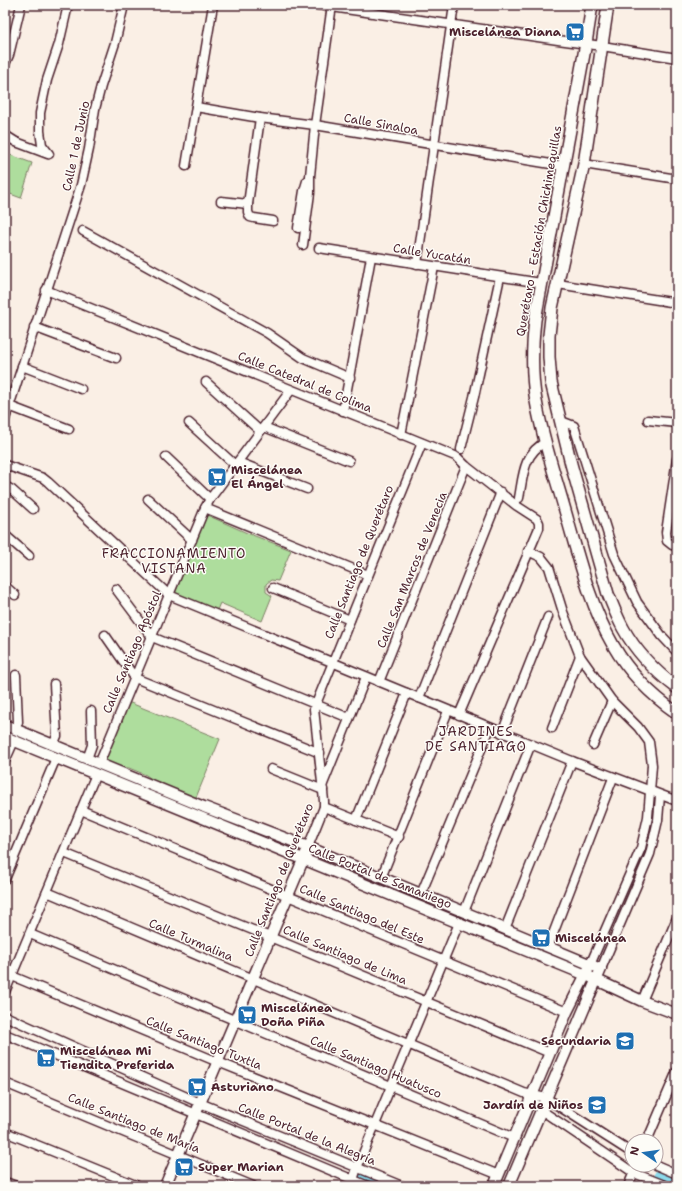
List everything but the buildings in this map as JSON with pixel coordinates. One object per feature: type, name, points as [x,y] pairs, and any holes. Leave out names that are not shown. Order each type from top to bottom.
[{"type":"main road","name":"Querétaro - Estación Chichimequillas","points":[[592,5],[535,320],[532,346],[536,400],[546,442],[586,582],[604,627],[624,662],[639,680],[651,693],[677,713]]},
{"type":"main road","points":[[608,5],[584,164],[552,308],[549,335],[551,382],[571,464],[608,594],[624,629],[637,649],[652,666],[677,688]]},
{"type":"street","points":[[5,64],[21,5]]},
{"type":"street","points":[[5,135],[16,142],[49,154],[42,145],[40,113],[68,5]]},
{"type":"street","name":"Calle 1 de Junio","points":[[5,419],[81,185],[89,149],[95,109],[115,43],[124,5]]},
{"type":"street","points":[[186,166],[213,5]]},
{"type":"street","points":[[318,5],[586,43],[677,58]]},
{"type":"street","points":[[417,264],[454,5]]},
{"type":"street","points":[[303,245],[310,193],[314,125],[332,6]]},
{"type":"street","name":"Calle Sinaloa","points":[[196,107],[563,166]]},
{"type":"street","points":[[260,118],[248,212],[250,217],[273,221]]},
{"type":"street","points":[[584,164],[677,179]]},
{"type":"street","points":[[298,228],[304,192],[310,176]]},
{"type":"street","points":[[221,201],[248,204]]},
{"type":"street","points":[[83,231],[267,333],[303,358],[350,378]]},
{"type":"street","name":"Calle Yucatán","points":[[319,248],[541,284]]},
{"type":"street","points":[[344,411],[371,257]]},
{"type":"street","points":[[401,435],[434,267]]},
{"type":"street","points":[[461,449],[474,398],[500,277]]},
{"type":"street","points":[[558,284],[677,303]]},
{"type":"street","name":"Calle Catedral de Colima","points":[[46,290],[458,458],[517,506],[537,519],[539,528],[528,551]]},
{"type":"street","points":[[34,327],[116,358]]},
{"type":"street","points":[[22,366],[81,389]]},
{"type":"street","points":[[206,382],[262,429],[349,461]]},
{"type":"street","name":"Calle Santiago Apóstol","points":[[99,764],[205,508],[210,499],[291,390]]},
{"type":"street","points":[[9,406],[69,428]]},
{"type":"street","points":[[648,420],[677,423]]},
{"type":"street","points":[[561,421],[574,426],[614,554],[637,602],[662,636],[677,652]]},
{"type":"street","points":[[188,423],[236,464],[307,489]]},
{"type":"street","points":[[519,498],[525,466],[530,455],[534,449],[546,442]]},
{"type":"street","name":"Calle Santiago de Querétaro","points":[[165,1186],[323,812],[324,807],[320,753],[314,709],[422,443]]},
{"type":"street","points":[[166,457],[210,499]]},
{"type":"street","points":[[677,459],[666,532],[667,541],[672,545],[677,546]]},
{"type":"street","points":[[5,465],[43,478],[169,595],[502,733],[613,778],[677,801]]},
{"type":"street","name":"Calle San Marcos de Venecia","points":[[379,682],[466,466]]},
{"type":"street","points":[[5,486],[12,490],[33,509]]},
{"type":"street","points":[[419,698],[501,492]]},
{"type":"street","points":[[148,499],[192,540]]},
{"type":"street","points":[[205,508],[368,575]]},
{"type":"street","points":[[5,535],[29,556]]},
{"type":"street","points":[[459,715],[528,551],[541,558],[549,567],[563,612],[580,656],[612,701],[638,727],[649,742],[652,765],[648,817],[641,848],[586,975],[529,1096],[514,1138],[494,1186]]},
{"type":"street","points":[[5,586],[15,596]]},
{"type":"street","points":[[273,588],[350,620]]},
{"type":"street","points":[[116,589],[152,637],[350,718]]},
{"type":"street","points":[[502,733],[548,617]]},
{"type":"street","points":[[105,635],[134,678],[320,753]]},
{"type":"street","points":[[552,728],[580,656]]},
{"type":"street","points":[[15,730],[18,722],[16,675]]},
{"type":"street","points":[[271,768],[323,788],[366,677]]},
{"type":"street","points":[[53,745],[57,736],[54,684]]},
{"type":"street","points":[[356,820],[406,694]]},
{"type":"street","points":[[593,746],[612,701]]},
{"type":"street","points":[[382,878],[448,710]]},
{"type":"street","points":[[86,759],[92,745],[91,711]]},
{"type":"street","name":"Calle Portal de Samaniego","points":[[5,726],[308,847],[601,970]]},
{"type":"street","points":[[421,894],[490,728]]},
{"type":"street","points":[[5,761],[9,739]]},
{"type":"street","name":"Calle Portal de Samaniego","points":[[9,739],[459,922],[677,1014]]},
{"type":"street","points":[[464,912],[531,744]]},
{"type":"street","points":[[5,879],[56,758]]},
{"type":"street","points":[[505,929],[572,761]]},
{"type":"street","points":[[5,992],[96,774]]},
{"type":"street","points":[[548,947],[613,778]]},
{"type":"street","points":[[508,1186],[650,854],[658,820],[660,796]]},
{"type":"street","points":[[324,807],[399,837]]},
{"type":"street","name":"Calle Santiago del Este","points":[[81,810],[568,1012]]},
{"type":"street","name":"Calle Santiago de Lima","points":[[64,853],[550,1053]]},
{"type":"street","name":"Calle Turmalina","points":[[47,892],[529,1096],[546,1098],[624,1148]]},
{"type":"street","points":[[642,1000],[677,918]]},
{"type":"street","points":[[352,1183],[374,1125],[459,922]]},
{"type":"street","name":"Calle Santiago Huatusco","points":[[30,934],[514,1138]]},
{"type":"street","name":"Calle Santiago Tuxtla","points":[[12,976],[218,1062],[499,1175]]},
{"type":"street","name":"Calle Portal de la Alegría","points":[[5,1016],[200,1103],[402,1186]]},
{"type":"street","name":"Calle Portal de la Alegría","points":[[5,1034],[196,1114],[352,1183],[368,1186]]},
{"type":"street","points":[[650,1133],[677,1071]]},
{"type":"street","name":"Calle Santiago de María","points":[[5,1083],[253,1186]]},
{"type":"street","name":"Calle Turmalina","points":[[529,1096],[541,1110],[624,1162]]},
{"type":"street","points":[[5,1132],[138,1186]]},
{"type":"street","points":[[664,1168],[677,1174]]},
{"type":"street","points":[[628,1186],[634,1173]]},
{"type":"street","name":"Calle Turmalina","points":[[643,1173],[667,1186]]},
{"type":"street","points":[[5,1182],[16,1186]]},
{"type":"green space","points":[[5,153],[32,163],[21,198],[5,192]]},
{"type":"green space","points":[[207,515],[247,533],[291,550],[278,581],[271,580],[266,584],[266,592],[272,596],[262,621],[220,603],[217,610],[175,593]]},
{"type":"green space","points":[[128,702],[220,739],[195,800],[161,786],[146,775],[129,768],[117,767],[104,762]]},
{"type":"waterway","points":[[362,1175],[385,1186]]},
{"type":"waterway","points":[[658,1175],[677,1183]]},
{"type":"place","name":"Miscelánea Diana","points":[[575,32]]},
{"type":"place","name":"Miscelánea El Ángel","points":[[217,477]]},
{"type":"place","name":"Miscelánea","points":[[541,938]]},
{"type":"place","name":"Miscelánea Doña Piña","points":[[247,1015]]},
{"type":"place","name":"Secundaria","points":[[625,1041]]},
{"type":"place","name":"Miscelánea Mi Tiendita Preferida","points":[[46,1058]]},
{"type":"place","name":"Asturiano","points":[[197,1087]]},
{"type":"place","name":"Jardín de Niños","points":[[597,1105]]},
{"type":"place","name":"Super Marian","points":[[184,1167]]},
{"type":"district","name":"FRACCIONAMIENTO VISTANA","points":[[174,560]]},
{"type":"district","name":"JARDINES DE SANTIAGO","points":[[476,738]]}]
